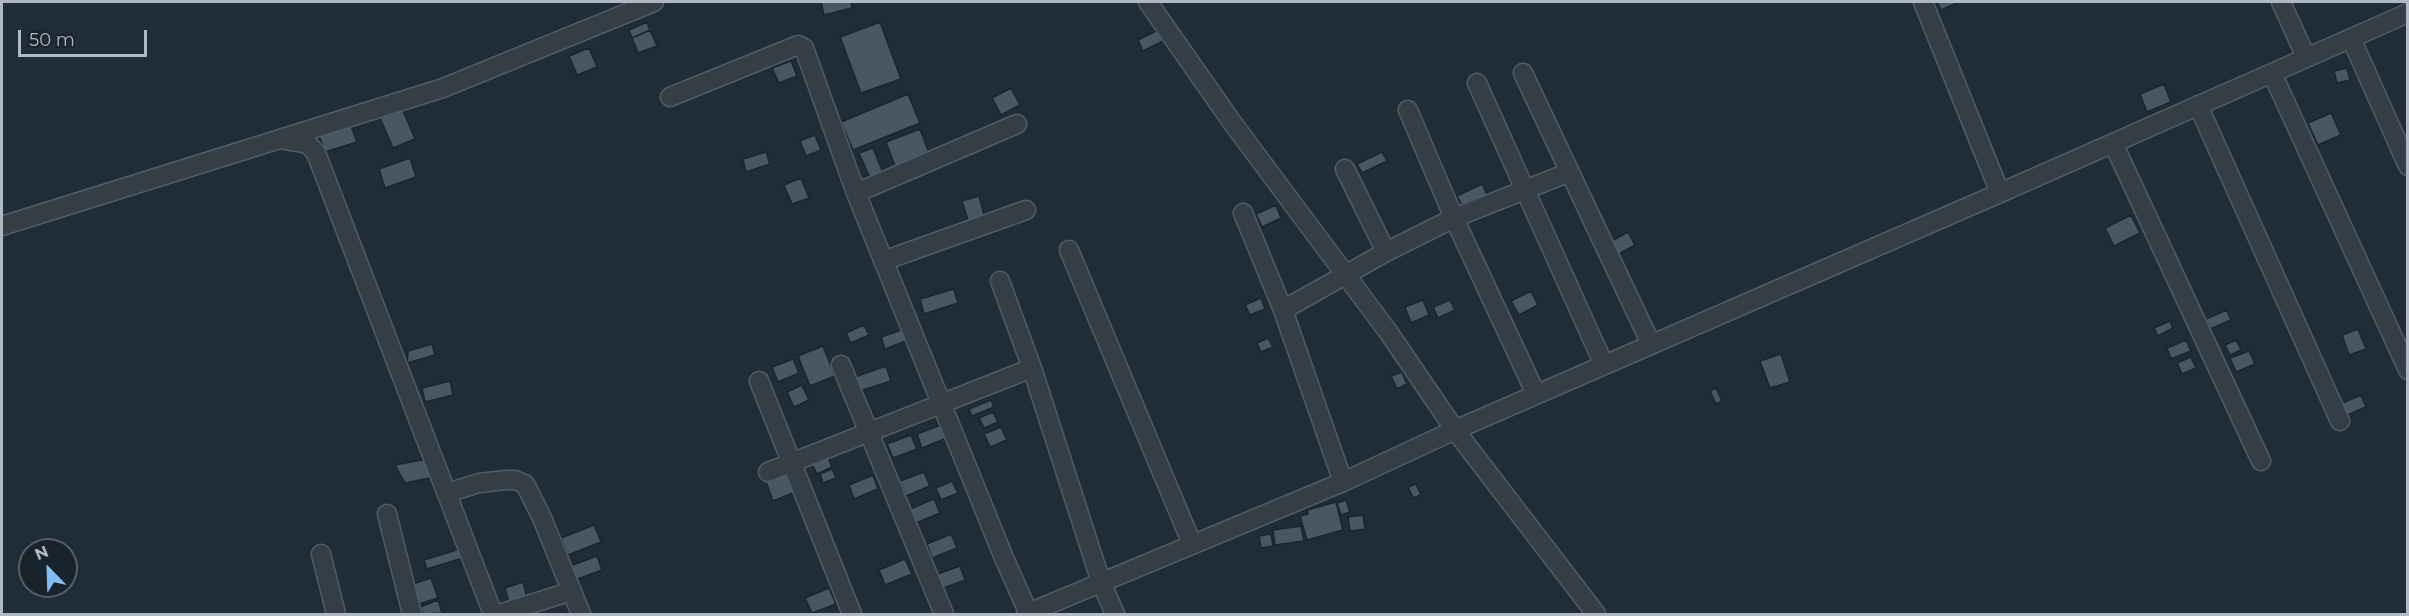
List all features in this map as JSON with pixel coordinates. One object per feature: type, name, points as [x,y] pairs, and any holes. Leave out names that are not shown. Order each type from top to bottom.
[{"type":"street","points":[[2,226],[442,88],[654,2]]},
{"type":"street","points":[[1148,2],[1234,125],[1389,333],[1455,430],[1596,615]]},
{"type":"street","points":[[1923,2],[2000,193]]},
{"type":"street","points":[[2281,2],[2306,57]]},
{"type":"street","points":[[669,97],[798,45],[803,46],[856,193],[1028,614],[1343,482],[1536,394],[2408,13]]},
{"type":"street","points":[[2351,38],[2408,166]]},
{"type":"street","points":[[1523,73],[1651,344]]},
{"type":"street","points":[[2272,73],[2408,370]]},
{"type":"street","points":[[1477,83],[1604,365]]},
{"type":"street","points":[[2198,105],[2340,421]]},
{"type":"street","points":[[1408,110],[1454,218],[1536,394]]},
{"type":"street","points":[[856,193],[1017,124]]},
{"type":"street","points":[[280,139],[308,144],[316,153],[493,615]]},
{"type":"street","points":[[2113,143],[2261,461]]},
{"type":"street","points":[[1345,169],[1386,252]]},
{"type":"street","points":[[1283,310],[1386,252],[1454,218],[1570,172]]},
{"type":"street","points":[[883,261],[1026,210]]},
{"type":"street","points":[[1243,213],[1283,310],[1343,482]]},
{"type":"street","points":[[1069,250],[1192,544]]},
{"type":"street","points":[[1000,280],[1032,368],[1101,582],[1115,615]]},
{"type":"street","points":[[841,365],[944,615]]},
{"type":"street","points":[[768,472],[1032,368]]},
{"type":"street","points":[[759,381],[852,615]]},
{"type":"street","points":[[447,493],[479,483],[515,480],[525,484],[542,518],[581,615]]},
{"type":"street","points":[[387,514],[412,615]]},
{"type":"street","points":[[321,554],[336,615]]},
{"type":"street","points":[[499,615],[572,591]]},
{"type":"building","points":[[821,2],[851,2],[852,8],[824,15]]},
{"type":"building","points":[[1937,2],[1959,2],[1941,10]]},
{"type":"building","points":[[647,22],[650,30],[632,38],[629,30]]},
{"type":"building","points":[[880,22],[901,79],[861,93],[840,37]]},
{"type":"building","points":[[650,30],[657,46],[638,53],[632,38]]},
{"type":"building","points":[[1158,30],[1163,41],[1143,51],[1138,40]]},
{"type":"building","points":[[589,48],[597,67],[577,75],[569,56]]},
{"type":"building","points":[[791,61],[797,76],[779,83],[772,68]]},
{"type":"building","points":[[2347,68],[2350,80],[2337,83],[2334,71]]},
{"type":"building","points":[[2164,84],[2171,102],[2147,112],[2140,94]]},
{"type":"building","points":[[1011,88],[1020,105],[1001,115],[992,98]]},
{"type":"building","points":[[908,94],[920,123],[853,150],[841,122]]},
{"type":"building","points":[[402,108],[415,139],[393,148],[380,118]]},
{"type":"building","points":[[2331,113],[2341,135],[2318,145],[2308,123]]},
{"type":"building","points":[[351,126],[357,142],[325,152],[319,136]]},
{"type":"building","points":[[920,129],[929,153],[895,166],[886,142]]},
{"type":"building","points":[[815,135],[821,150],[806,156],[800,141]]},
{"type":"building","points":[[873,148],[883,173],[870,178],[859,153]]},
{"type":"building","points":[[766,152],[770,164],[746,172],[743,159]]},
{"type":"building","points":[[1382,152],[1387,161],[1362,173],[1357,164]]},
{"type":"building","points":[[410,158],[416,177],[385,188],[379,169]]},
{"type":"building","points":[[801,178],[809,198],[792,204],[784,185]]},
{"type":"building","points":[[1482,184],[1488,197],[1463,208],[1457,196]]},
{"type":"building","points":[[979,196],[985,218],[969,223],[962,201]]},
{"type":"building","points":[[1276,205],[1281,218],[1262,227],[1256,214]]},
{"type":"building","points":[[2131,215],[2140,233],[2114,246],[2105,228]]},
{"type":"building","points":[[1628,232],[1635,245],[1617,255],[1610,242]]},
{"type":"building","points":[[954,289],[958,303],[924,314],[920,299]]},
{"type":"building","points":[[1531,291],[1538,305],[1519,315],[1511,301]]},
{"type":"building","points":[[1261,298],[1265,309],[1250,315],[1245,305]]},
{"type":"building","points":[[1423,300],[1429,315],[1411,323],[1405,307]]},
{"type":"building","points":[[1450,300],[1455,310],[1438,318],[1433,307]]},
{"type":"building","points":[[2227,310],[2231,320],[2210,329],[2206,319]]},
{"type":"building","points":[[2170,321],[2173,328],[2158,336],[2154,328]]},
{"type":"building","points":[[864,325],[869,335],[851,343],[846,333]]},
{"type":"building","points":[[907,328],[911,339],[885,349],[881,337]]},
{"type":"building","points":[[2358,329],[2366,349],[2349,355],[2342,335]]},
{"type":"building","points":[[1268,338],[1273,347],[1261,352],[1257,343]]},
{"type":"building","points":[[2186,340],[2191,351],[2171,359],[2167,348]]},
{"type":"building","points":[[2236,340],[2241,350],[2230,355],[2225,345]]},
{"type":"building","points":[[432,344],[435,355],[407,363],[408,351]]},
{"type":"building","points":[[823,346],[835,376],[810,386],[798,356]]},
{"type":"building","points":[[2249,351],[2255,364],[2236,372],[2230,358]]},
{"type":"building","points":[[1781,354],[1790,382],[1770,388],[1760,361]]},
{"type":"building","points":[[2191,357],[2196,368],[2182,374],[2177,363]]},
{"type":"building","points":[[793,359],[799,373],[778,382],[772,367]]},
{"type":"building","points":[[886,366],[891,381],[860,391],[855,377]]},
{"type":"building","points":[[1402,372],[1407,384],[1397,389],[1391,376]]},
{"type":"building","points":[[450,381],[453,395],[425,402],[422,388]]},
{"type":"building","points":[[802,385],[809,400],[794,407],[787,392]]},
{"type":"building","points":[[1716,388],[1722,401],[1716,404],[1710,391]]},
{"type":"building","points":[[2361,395],[2366,407],[2343,417],[2338,405]]},
{"type":"building","points":[[991,400],[994,407],[972,416],[969,409]]},
{"type":"building","points":[[993,412],[998,422],[984,428],[979,418]]},
{"type":"building","points":[[941,425],[947,438],[922,448],[917,434]]},
{"type":"building","points":[[1001,427],[1007,440],[990,447],[984,434]]},
{"type":"building","points":[[911,435],[917,449],[893,458],[887,444]]},
{"type":"building","points":[[827,455],[832,467],[817,474],[811,462]]},
{"type":"building","points":[[427,459],[430,478],[405,483],[395,465]]},
{"type":"building","points":[[832,469],[836,478],[823,483],[820,474]]},
{"type":"building","points":[[787,471],[795,492],[773,501],[765,479]]},
{"type":"building","points":[[924,472],[930,486],[906,496],[900,481]]},
{"type":"building","points":[[873,475],[878,489],[854,499],[849,485]]},
{"type":"building","points":[[952,481],[958,493],[941,500],[936,488]]},
{"type":"building","points":[[1416,484],[1421,495],[1413,498],[1408,487]]},
{"type":"building","points":[[934,499],[940,513],[916,523],[910,509]]},
{"type":"building","points":[[1346,500],[1350,512],[1341,515],[1337,503]]},
{"type":"building","points":[[1336,502],[1343,530],[1307,540],[1300,516],[1308,514],[1307,510]]},
{"type":"building","points":[[1363,515],[1365,529],[1350,531],[1348,517]]},
{"type":"building","points":[[594,525],[601,542],[568,555],[561,538]]},
{"type":"building","points":[[1301,526],[1304,541],[1275,545],[1273,530]]},
{"type":"building","points":[[951,534],[957,548],[932,558],[927,544]]},
{"type":"building","points":[[1271,534],[1273,546],[1261,548],[1259,536]]},
{"type":"building","points":[[463,548],[466,557],[427,569],[424,560]]},
{"type":"building","points":[[597,556],[602,570],[575,580],[570,566]]},
{"type":"building","points":[[905,559],[912,574],[885,585],[879,570]]},
{"type":"building","points":[[960,566],[965,580],[941,589],[935,575]]},
{"type":"building","points":[[431,578],[438,598],[419,604],[413,584]]},
{"type":"building","points":[[523,582],[527,598],[509,603],[505,588]]},
{"type":"building","points":[[829,588],[836,604],[812,613],[805,598]]},
{"type":"building","points":[[438,600],[442,613],[423,614],[420,607]]}]
